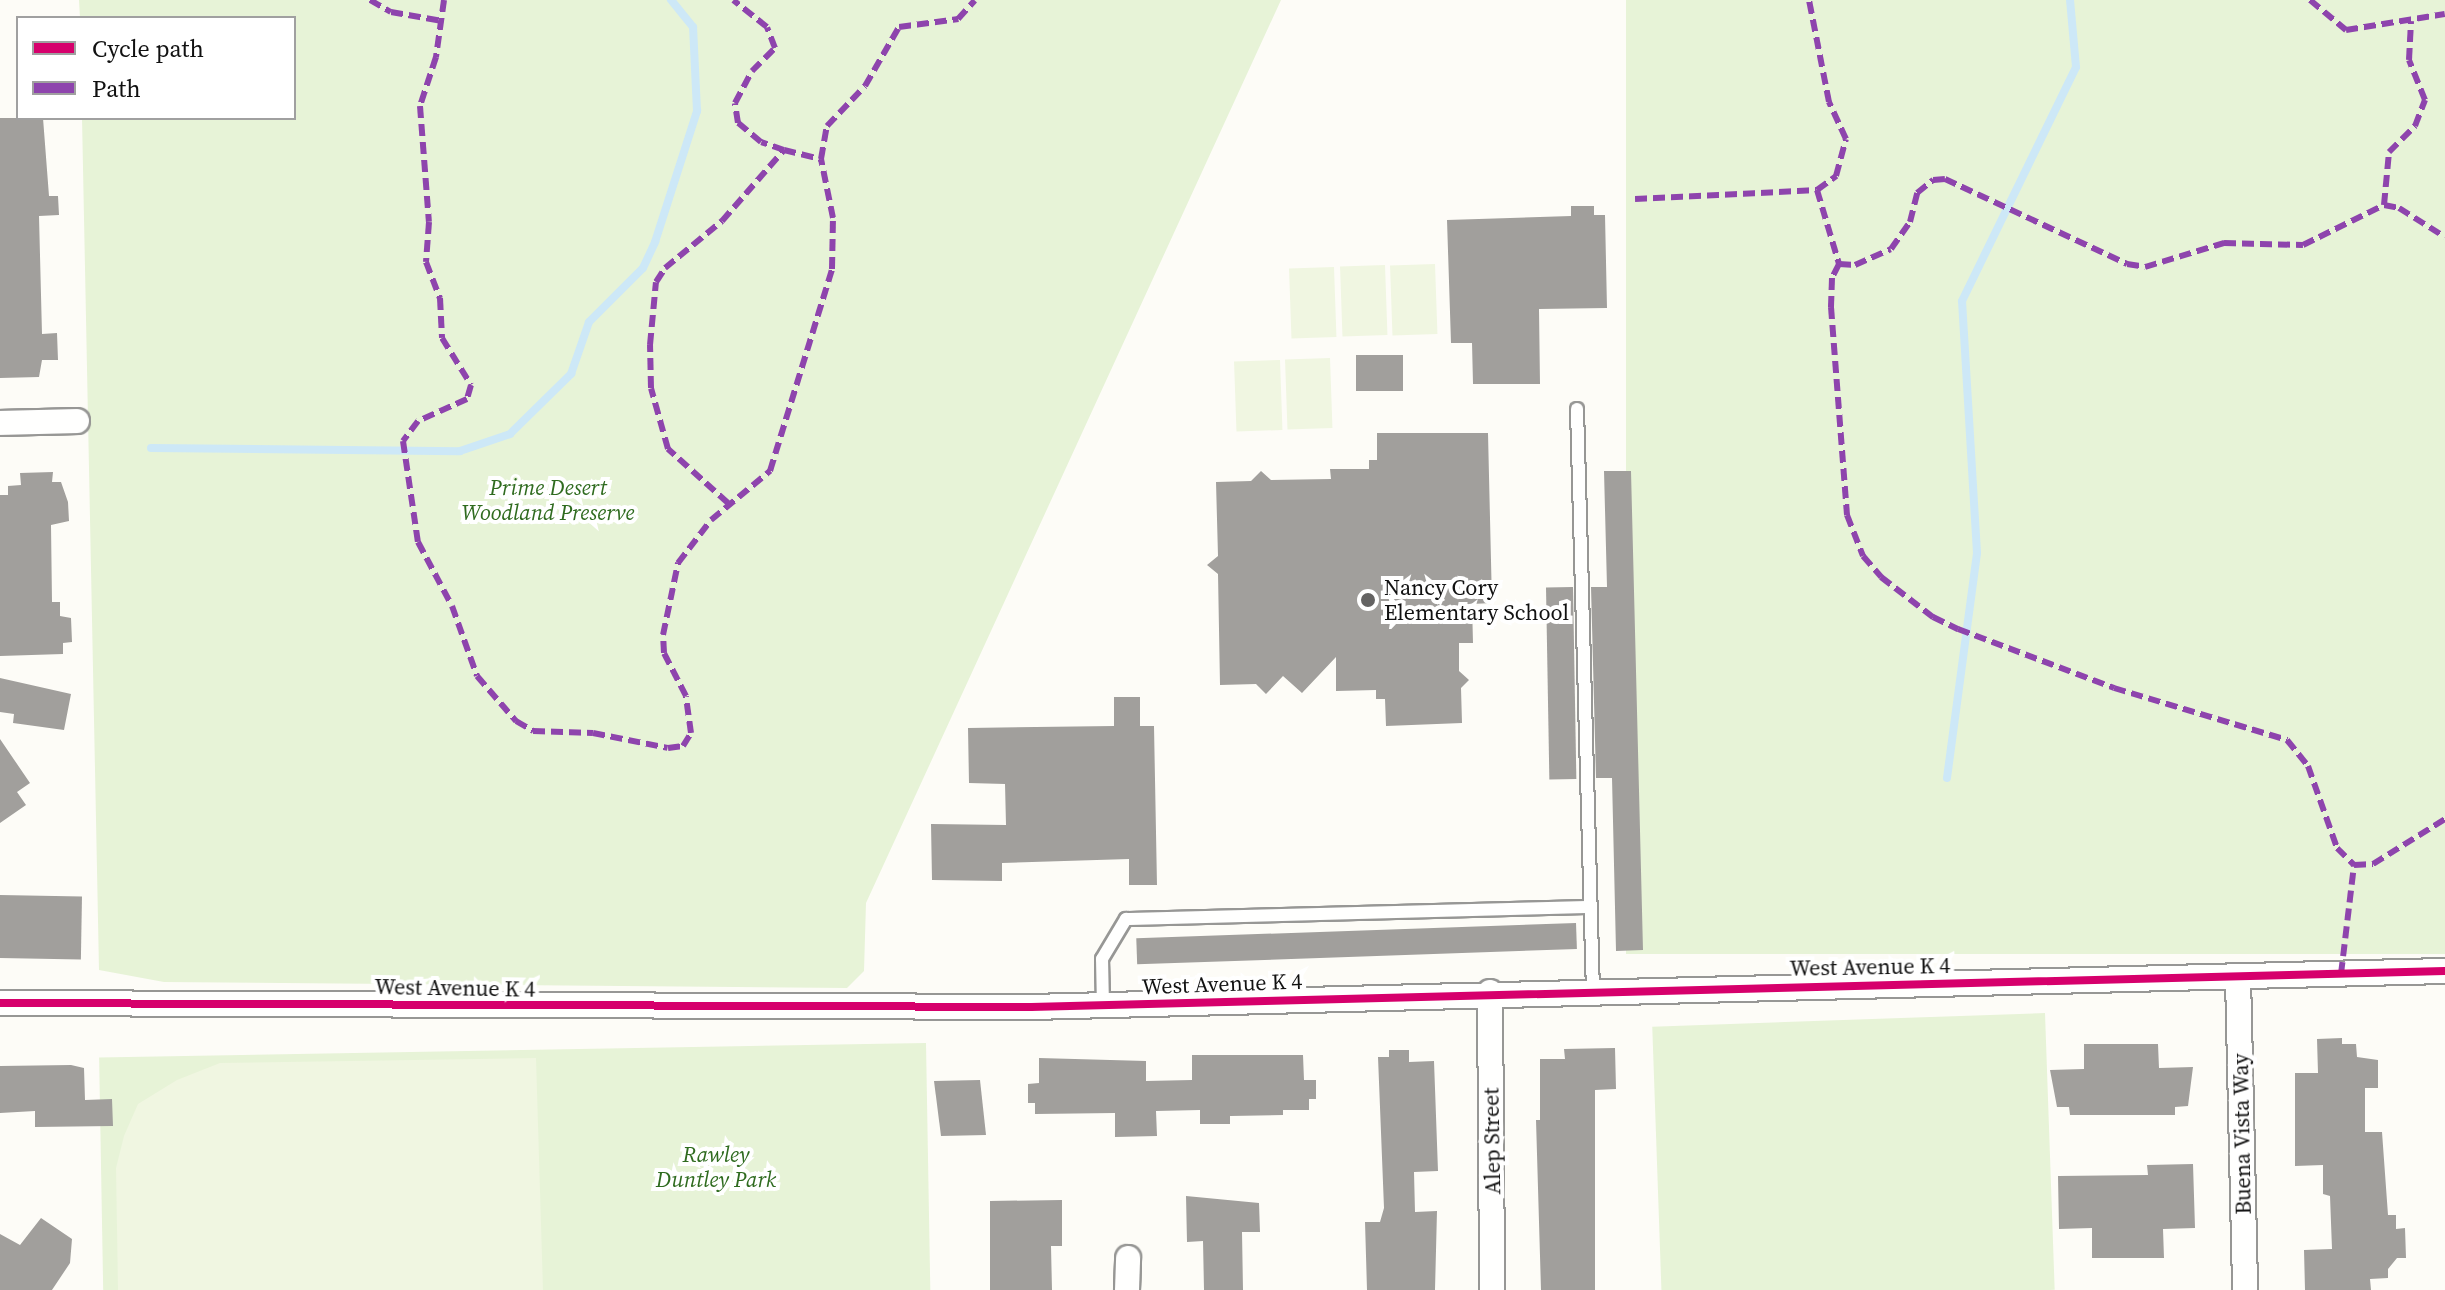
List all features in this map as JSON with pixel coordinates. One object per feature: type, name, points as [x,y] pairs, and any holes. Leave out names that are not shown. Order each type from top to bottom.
[{"type":"street","points":[[0,423],[77,421]]},
{"type":"street","name":"West Avenue K 4","points":[[0,1003],[840,1010],[2445,971]]},
{"type":"street","name":"Buena Vista Way","points":[[2238,977],[2245,1290]]},
{"type":"street","name":"Alep Street","points":[[1490,992],[1492,1290]]},
{"type":"street","points":[[1127,1290],[1128,1258]]},
{"type":"lane","points":[[1577,409],[1593,991]]},
{"type":"lane","points":[[1103,1006],[1102,959],[1126,919],[1590,907]]},
{"type":"green space","name":"Prime Desert Woodland Preserve","points":[[79,0],[1281,0],[866,903],[864,971],[847,988],[164,982],[99,970],[82,120],[296,120],[296,16],[80,16]]},
{"type":"green space","points":[[1626,0],[2445,0],[2445,954],[1626,954]]},
{"type":"green space","points":[[1435,264],[1437,334],[1392,336],[1390,266]]},
{"type":"green space","points":[[1385,265],[1387,335],[1342,337],[1340,267]]},
{"type":"green space","points":[[1334,267],[1336,337],[1291,339],[1289,269]]},
{"type":"green space","points":[[1330,358],[1332,428],[1287,430],[1285,360]]},
{"type":"green space","points":[[1280,360],[1282,430],[1236,432],[1234,362]]},
{"type":"green space","points":[[2045,1013],[2055,1290],[1661,1290],[1652,1027]]},
{"type":"green space","name":"Rawley Duntley Park","points":[[926,1043],[930,1290],[103,1290],[99,1057]]},
{"type":"green space","points":[[536,1058],[543,1290],[118,1290],[116,1168],[124,1136],[138,1104],[177,1080],[220,1063]]},
{"type":"building","points":[[0,118],[43,120],[49,196],[58,196],[59,215],[39,216],[42,334],[57,333],[58,360],[42,360],[39,377],[0,378]]},
{"type":"building","points":[[1571,206],[1594,206],[1594,215],[1605,215],[1607,308],[1539,309],[1540,384],[1473,384],[1472,343],[1451,343],[1447,220],[1571,216]]},
{"type":"building","points":[[1356,355],[1403,355],[1403,391],[1356,391]]},
{"type":"building","points":[[1377,433],[1488,433],[1492,603],[1472,604],[1473,643],[1459,643],[1459,671],[1469,680],[1461,688],[1462,723],[1386,726],[1385,699],[1376,699],[1376,690],[1336,691],[1336,657],[1302,693],[1283,676],[1266,694],[1256,684],[1220,685],[1218,574],[1207,565],[1218,556],[1216,482],[1251,481],[1261,471],[1271,480],[1331,479],[1330,469],[1369,469],[1369,460],[1377,460]]},
{"type":"building","points":[[1604,471],[1631,471],[1643,950],[1616,951],[1612,778],[1596,778],[1591,587],[1607,587]]},
{"type":"building","points":[[53,472],[52,482],[61,482],[68,502],[69,521],[51,525],[52,602],[60,602],[60,616],[71,618],[72,642],[63,643],[63,654],[0,656],[0,495],[8,495],[8,486],[21,485],[20,473]]},
{"type":"building","points":[[1546,587],[1573,587],[1576,779],[1549,779]]},
{"type":"building","points":[[0,678],[71,694],[64,730],[13,723],[14,714],[0,712]]},
{"type":"building","points":[[1114,697],[1140,697],[1140,726],[1154,726],[1157,885],[1129,885],[1129,859],[1002,863],[1002,881],[932,880],[931,824],[1006,825],[1005,784],[969,783],[968,728],[1114,726]]},
{"type":"building","points":[[0,739],[30,783],[17,792],[26,805],[0,823]]},
{"type":"building","points":[[0,895],[82,896],[81,959],[0,958]]},
{"type":"building","points":[[1576,923],[1577,949],[1137,964],[1136,938]]},
{"type":"building","points":[[2342,1038],[2342,1044],[2356,1044],[2357,1057],[2378,1060],[2378,1088],[2365,1088],[2365,1132],[2382,1132],[2388,1215],[2396,1215],[2396,1229],[2405,1228],[2406,1258],[2397,1258],[2388,1269],[2388,1278],[2370,1279],[2371,1290],[2305,1290],[2304,1250],[2332,1249],[2330,1196],[2323,1194],[2323,1165],[2295,1166],[2295,1073],[2318,1073],[2317,1039]]},
{"type":"building","points":[[2084,1044],[2158,1044],[2159,1068],[2193,1067],[2188,1106],[2175,1107],[2175,1115],[2070,1115],[2069,1107],[2057,1107],[2050,1070],[2084,1069]]},
{"type":"building","points":[[1615,1048],[1616,1089],[1595,1090],[1595,1290],[1541,1290],[1536,1120],[1540,1120],[1540,1059],[1565,1059],[1564,1049]]},
{"type":"building","points":[[1389,1050],[1409,1050],[1409,1062],[1434,1061],[1438,1171],[1414,1172],[1415,1212],[1437,1211],[1435,1290],[1367,1290],[1365,1222],[1380,1222],[1384,1208],[1378,1057],[1389,1057]]},
{"type":"building","points":[[1192,1055],[1303,1055],[1304,1080],[1316,1080],[1316,1099],[1309,1099],[1309,1110],[1283,1110],[1283,1115],[1230,1116],[1230,1124],[1200,1124],[1200,1110],[1156,1111],[1157,1136],[1115,1137],[1115,1113],[1035,1114],[1035,1103],[1028,1103],[1028,1084],[1039,1083],[1039,1058],[1146,1061],[1146,1081],[1192,1080]]},
{"type":"building","points":[[71,1065],[84,1068],[85,1100],[112,1099],[113,1126],[35,1127],[35,1111],[0,1113],[0,1066]]},
{"type":"building","points":[[980,1080],[986,1135],[941,1136],[934,1081]]},
{"type":"building","points":[[2193,1164],[2195,1228],[2163,1229],[2164,1258],[2092,1258],[2092,1228],[2059,1229],[2058,1176],[2148,1175],[2147,1165]]},
{"type":"building","points":[[1186,1196],[1259,1203],[1260,1232],[1242,1232],[1243,1290],[1204,1290],[1203,1241],[1187,1242]]},
{"type":"building","points":[[1062,1200],[1062,1246],[1051,1246],[1052,1290],[990,1290],[990,1201]]},
{"type":"building","points":[[41,1218],[72,1239],[70,1263],[52,1290],[0,1290],[0,1234],[20,1245]]},
{"type":"waterway","points":[[151,448],[460,451],[510,434],[571,374],[589,322],[643,268],[655,242],[697,111],[693,27],[671,0]]},
{"type":"waterway","points":[[1947,778],[1977,553],[1962,301],[2076,67],[2070,0]]},
{"type":"marked path","points":[[370,0],[391,12],[442,21]]},
{"type":"marked path","points":[[444,0],[436,57],[420,106],[429,222],[426,262],[440,298],[442,338],[471,385],[467,399],[418,421],[403,441],[418,542],[452,606],[477,676],[516,721],[533,731],[593,733],[668,748],[683,746],[691,733],[686,696],[664,653],[663,635],[678,563],[711,520],[770,471],[832,269],[833,218],[821,159],[827,126],[865,86],[899,27],[958,19],[975,0]]},
{"type":"marked path","points":[[728,503],[668,449],[651,388],[650,345],[656,282],[665,268],[722,221],[784,150],[761,142],[738,123],[735,103],[752,71],[775,48],[767,27],[733,0]]},
{"type":"marked path","points":[[1635,199],[1817,190],[1836,176],[1846,139],[1829,102],[1809,0]]},
{"type":"marked path","points":[[2310,0],[2346,30],[2445,14]]},
{"type":"marked path","points":[[2384,205],[2389,152],[2415,126],[2425,100],[2409,60],[2411,21]]},
{"type":"marked path","points":[[784,150],[821,159]]},
{"type":"marked path","points":[[1839,264],[1855,265],[1891,249],[1910,222],[1917,193],[1933,180],[1945,179],[2127,264],[2145,267],[2224,243],[2303,245],[2384,205],[2399,208],[2445,237]]},
{"type":"marked path","points":[[1817,190],[1839,264]]},
{"type":"marked path","points":[[1839,264],[1832,278],[1831,307],[1847,515],[1863,556],[1881,577],[1933,617],[1958,629],[2114,688],[2287,740],[2308,766],[2337,848],[2354,865],[2373,864],[2445,819]]},
{"type":"marked path","points":[[2341,974],[2354,865]]},
{"type":"cycle path","points":[[0,1003],[1031,1007],[2445,971]]},
{"type":"place","name":"Nancy Cory Elementary School","points":[[1368,600]]}]
